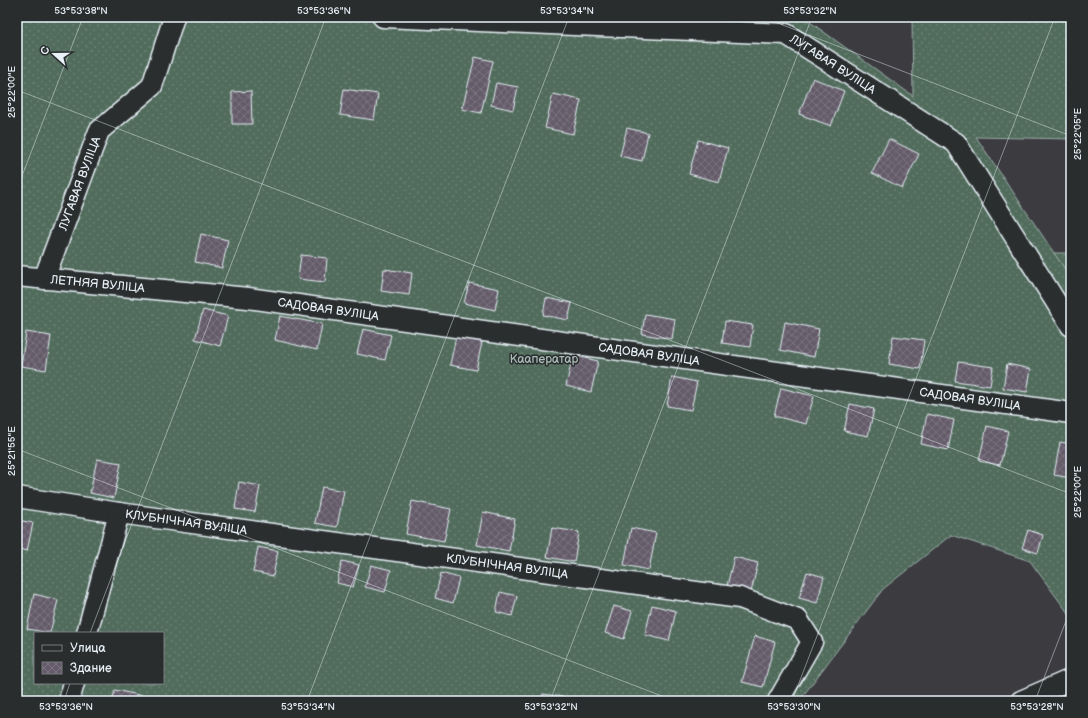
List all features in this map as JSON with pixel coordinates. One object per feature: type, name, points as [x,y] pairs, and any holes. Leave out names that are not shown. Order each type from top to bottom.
[{"type":"street","name":"ЛУГАВАЯ ВУЛІЦА","points":[[44,279],[99,131],[152,86],[174,17]]},
{"type":"street","name":"ЛУГАВАЯ ВУЛІЦА","points":[[383,17],[786,34],[956,143],[1071,326]]},
{"type":"street","name":"ЛЕТНЯЯ ВУЛІЦА","points":[[17,276],[178,292]]},
{"type":"street","name":"САДОВАЯ ВУЛІЦА","points":[[178,292],[248,298],[1071,413]]},
{"type":"street","points":[[17,497],[119,513],[87,632]]},
{"type":"street","name":"КЛУБНІЧНАЯ ВУЛІЦА","points":[[119,513],[740,598],[798,620],[812,642],[778,701]]},
{"type":"street","points":[[1021,701],[1067,681],[1071,681]]},
{"type":"street","points":[[69,701],[74,684]]},
{"type":"green space","name":"Кааператар","points":[[17,17],[803,17],[913,96],[912,17],[1071,17],[1071,139],[976,137],[1071,278],[1071,617],[1030,561],[951,535],[883,589],[799,701],[17,701]]},
{"type":"green space","points":[[1054,253],[1071,253],[1071,278]]},
{"type":"building","points":[[475,57],[493,61],[481,113],[462,109]]},
{"type":"building","points":[[813,78],[844,91],[831,126],[799,114]]},
{"type":"building","points":[[496,83],[518,87],[513,110],[491,105]]},
{"type":"building","points":[[344,89],[378,94],[374,120],[340,115]]},
{"type":"building","points":[[251,91],[252,124],[232,124],[232,92]]},
{"type":"building","points":[[553,94],[581,100],[573,134],[545,128]]},
{"type":"building","points":[[627,128],[648,133],[642,161],[620,156]]},
{"type":"building","points":[[889,139],[919,154],[902,188],[872,173]]},
{"type":"building","points":[[698,140],[728,148],[719,182],[689,174]]},
{"type":"building","points":[[201,234],[228,240],[222,268],[195,262]]},
{"type":"building","points":[[301,255],[327,258],[325,282],[298,279]]},
{"type":"building","points":[[384,269],[412,273],[409,295],[381,291]]},
{"type":"building","points":[[469,283],[499,289],[495,310],[464,303]]},
{"type":"building","points":[[546,298],[572,303],[568,320],[543,315]]},
{"type":"building","points":[[203,310],[228,316],[220,346],[195,339]]},
{"type":"building","points":[[645,314],[675,319],[672,339],[642,334]]},
{"type":"building","points":[[280,316],[322,324],[317,350],[275,340]]},
{"type":"building","points":[[725,321],[753,325],[750,347],[722,343]]},
{"type":"building","points":[[785,322],[819,329],[814,357],[780,350]]},
{"type":"building","points":[[363,329],[391,335],[385,360],[357,354]]},
{"type":"building","points":[[26,332],[51,336],[46,370],[21,366]]},
{"type":"building","points":[[456,336],[482,342],[476,370],[450,365]]},
{"type":"building","points":[[893,336],[924,340],[920,369],[889,364]]},
{"type":"building","points":[[573,355],[598,361],[591,392],[566,386]]},
{"type":"building","points":[[958,362],[993,367],[990,386],[955,381]]},
{"type":"building","points":[[1007,364],[1031,369],[1027,392],[1003,388]]},
{"type":"building","points":[[672,377],[697,382],[691,410],[667,406]]},
{"type":"building","points":[[781,388],[814,396],[806,424],[774,416]]},
{"type":"building","points":[[850,404],[874,409],[868,436],[844,431]]},
{"type":"building","points":[[927,414],[954,420],[948,450],[921,444]]},
{"type":"building","points":[[987,426],[1008,431],[1000,465],[979,461]]},
{"type":"building","points":[[1060,442],[1071,444],[1071,478],[1054,475]]},
{"type":"building","points":[[97,459],[121,463],[114,498],[90,493]]},
{"type":"building","points":[[239,482],[260,486],[255,512],[235,509]]},
{"type":"building","points":[[322,487],[344,491],[337,527],[315,523]]},
{"type":"building","points":[[412,501],[451,509],[444,541],[406,534]]},
{"type":"building","points":[[483,512],[515,519],[509,551],[477,545]]},
{"type":"building","points":[[17,520],[33,523],[27,551],[17,548]]},
{"type":"building","points":[[552,528],[579,532],[574,562],[547,557]]},
{"type":"building","points":[[631,528],[656,533],[649,570],[624,565]]},
{"type":"building","points":[[1028,530],[1043,535],[1038,553],[1022,548]]},
{"type":"building","points":[[258,547],[278,551],[273,576],[253,572]]},
{"type":"building","points":[[734,557],[758,563],[751,592],[727,586]]},
{"type":"building","points":[[342,561],[359,565],[353,587],[337,583]]},
{"type":"building","points":[[371,565],[391,570],[385,592],[365,587]]},
{"type":"building","points":[[807,572],[824,577],[817,603],[799,598]]},
{"type":"building","points":[[441,573],[459,578],[453,603],[435,598]]},
{"type":"building","points":[[500,592],[517,596],[512,616],[496,612]]},
{"type":"building","points":[[34,594],[58,600],[50,632],[27,629]]},
{"type":"building","points":[[652,605],[676,611],[669,641],[645,635]]},
{"type":"building","points":[[614,606],[632,611],[624,639],[605,633]]},
{"type":"building","points":[[755,636],[775,642],[763,687],[742,682]]},
{"type":"building","points":[[17,684],[23,685],[19,701],[17,701]]},
{"type":"building","points":[[115,690],[143,696],[142,701],[112,701]]},
{"type":"building","points":[[543,694],[589,701],[542,701]]}]
